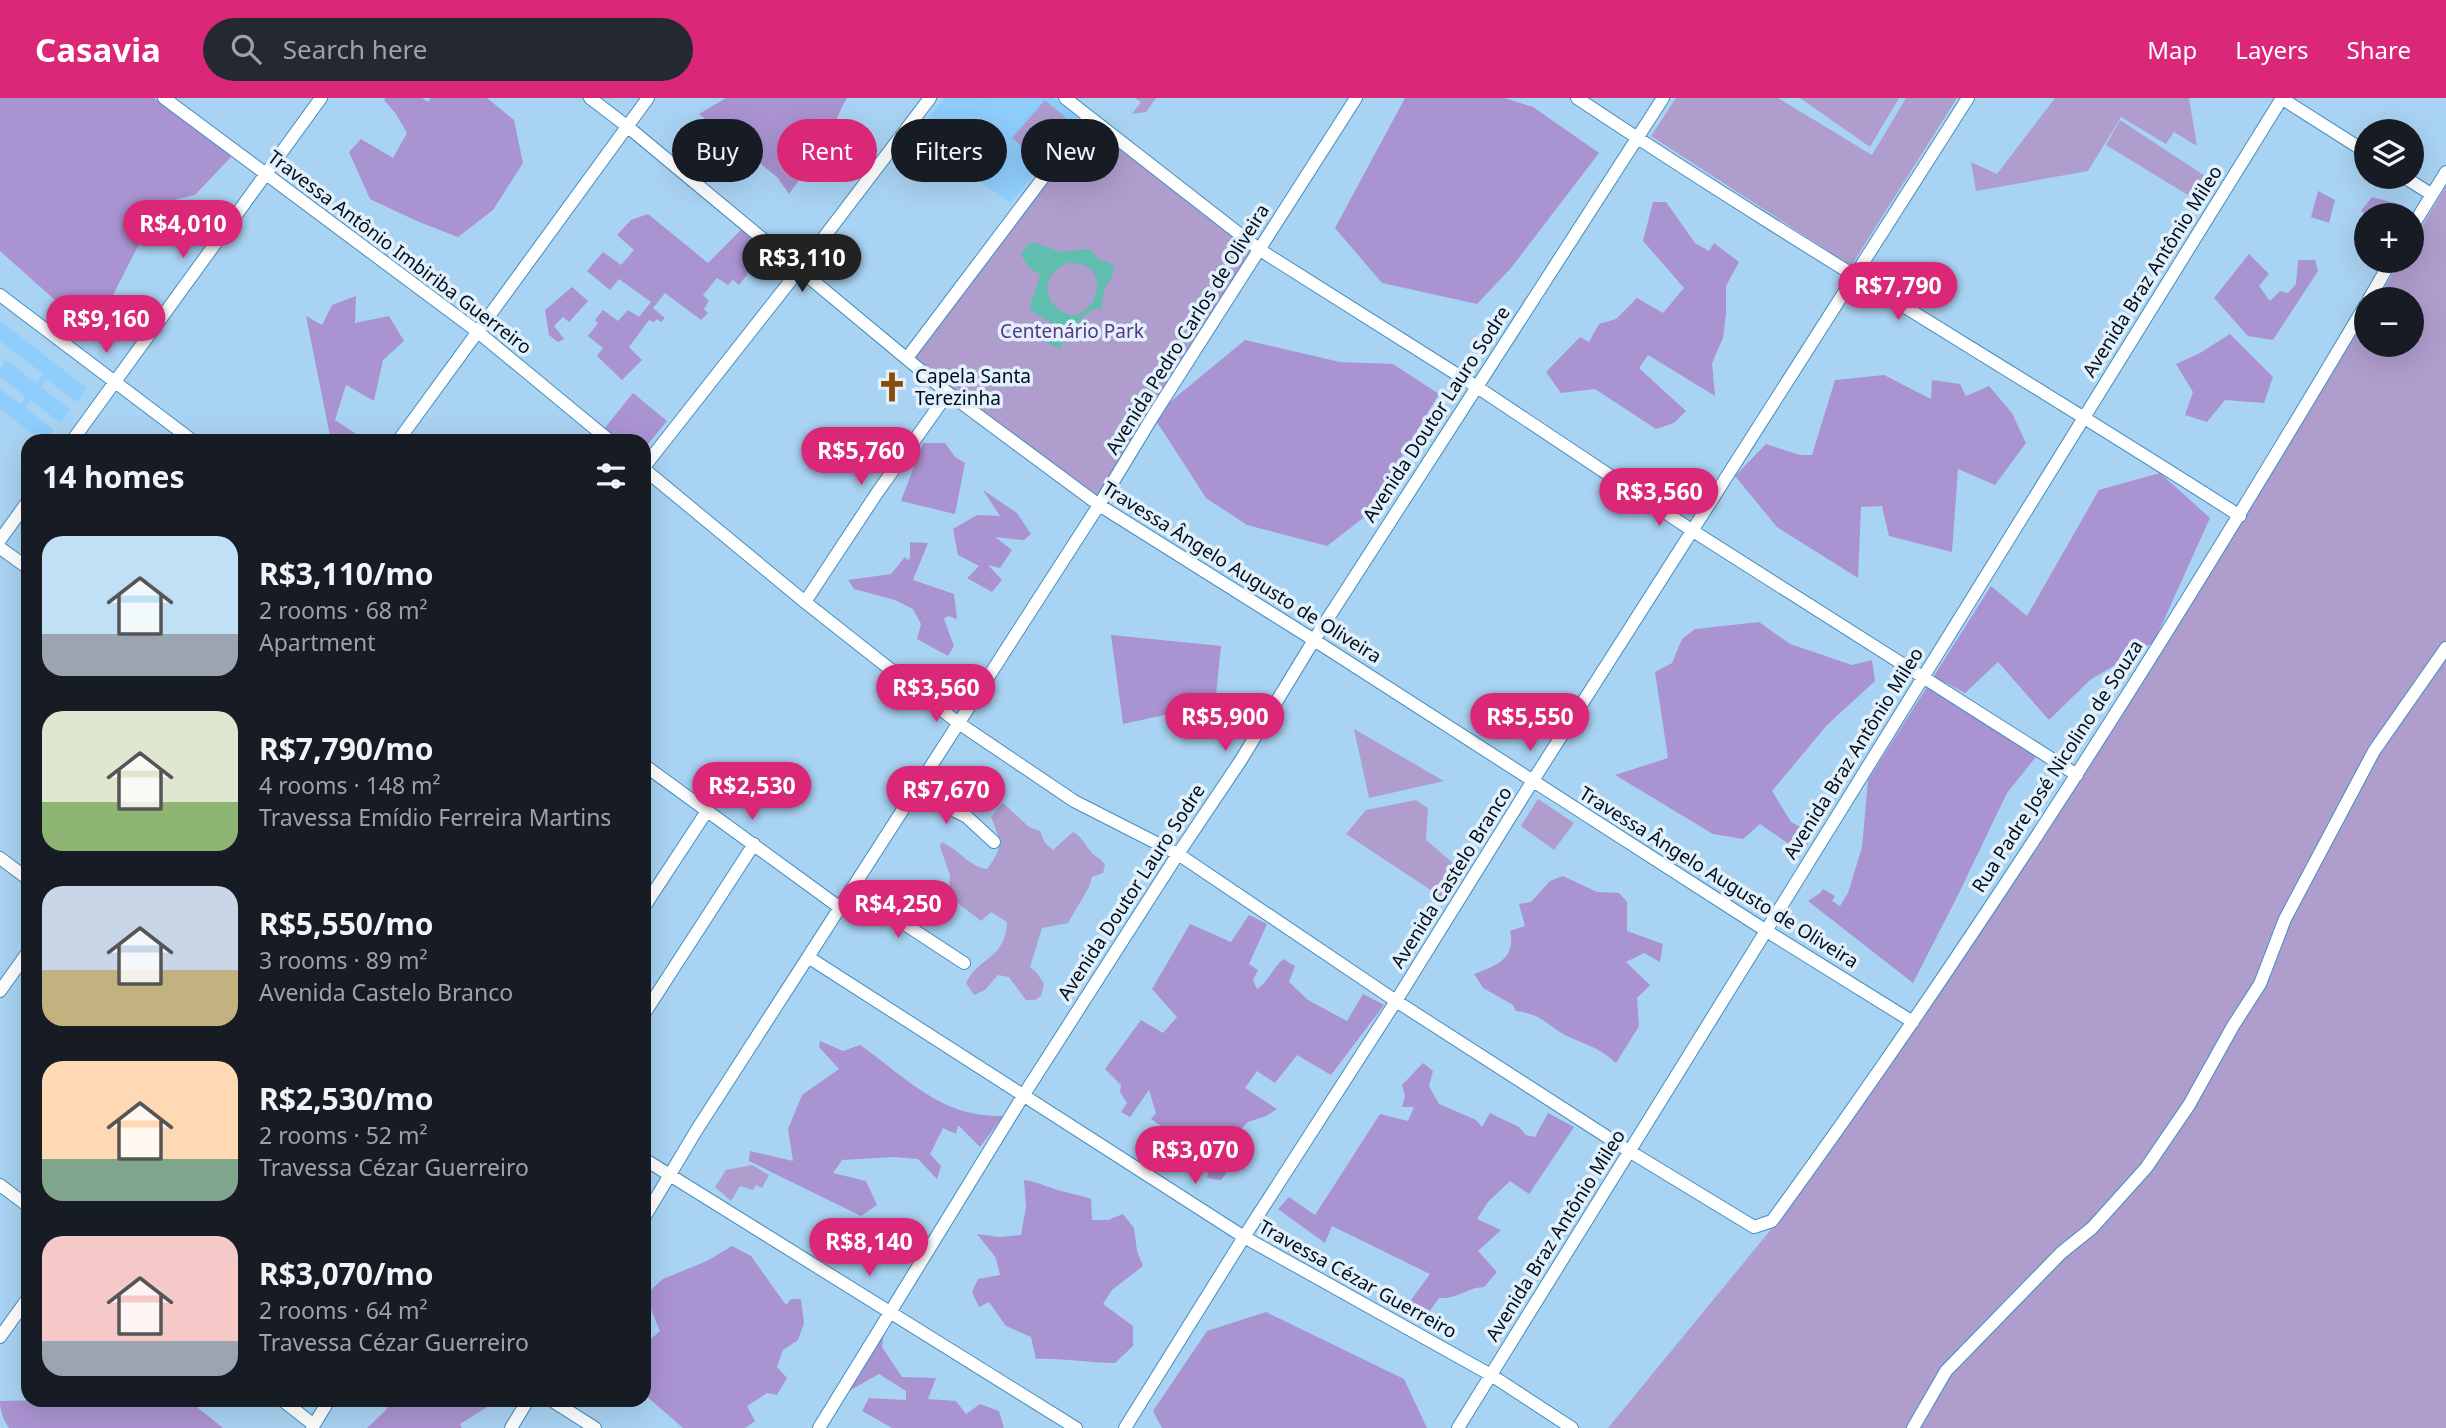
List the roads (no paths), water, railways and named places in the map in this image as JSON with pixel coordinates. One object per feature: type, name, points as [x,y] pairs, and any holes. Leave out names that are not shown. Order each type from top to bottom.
[{"type":"street","name":"Travessa Antônio Imbiriba Guerreiro","points":[[164,98],[478,332],[602,434]]},
{"type":"street","points":[[77,434],[321,98]]},
{"type":"street","name":"Travessa Ângelo Augusto de Oliveira","points":[[590,98],[948,393],[1099,505],[1913,1022]]},
{"type":"street","points":[[403,434],[648,98]]},
{"type":"street","points":[[651,459],[930,98]]},
{"type":"street","points":[[1065,98],[1260,250],[1477,387],[1693,531],[2077,775]]},
{"type":"street","name":"Avenida Pedro Carlos de Oliveira","points":[[651,1207],[696,1131],[1099,505],[1356,98]]},
{"type":"street","points":[[1577,98],[2240,516]]},
{"type":"street","name":"Avenida Doutor Lauro Sodre","points":[[819,1428],[1023,1096],[1178,853],[1241,760],[1314,640],[1663,98]]},
{"type":"street","name":"Avenida Castelo Branco","points":[[1125,1428],[1968,98]]},
{"type":"street","points":[[2282,98],[2354,144]]},
{"type":"street","name":"Avenida Braz Antônio Mileo","points":[[1458,1428],[2282,98]]},
{"type":"street","points":[[907,358],[1089,117]]},
{"type":"street","points":[[2424,206],[2446,172]]},
{"type":"street","points":[[2423,189],[2431,194]]},
{"type":"street","points":[[0,295],[184,434]]},
{"type":"street","name":"Rua Padre José Nicolino de Souza","points":[[1629,1151],[1754,1227],[1772,1221],[1913,1022],[2077,775],[2240,516],[2354,323]]},
{"type":"street","points":[[805,602],[877,493],[948,393]]},
{"type":"street","points":[[651,474],[805,602],[957,722],[1074,801],[1178,853],[1396,1001],[1629,1151]]},
{"type":"street","points":[[0,540],[21,513]]},
{"type":"street","points":[[0,548],[21,563]]},
{"type":"street","points":[[1913,1428],[1946,1371],[2061,1253],[2092,1228],[2146,1168],[2189,1105],[2260,984],[2286,919],[2374,751],[2446,648]]},
{"type":"street","points":[[651,770],[839,907]]},
{"type":"street","points":[[911,794],[927,802],[941,804],[967,817],[994,842]]},
{"type":"street","points":[[651,896],[707,811]]},
{"type":"street","points":[[651,1003],[754,844]]},
{"type":"street","points":[[0,858],[21,874]]},
{"type":"street","points":[[851,889],[964,963]]},
{"type":"street","name":"Travessa Cézar Guerreiro","points":[[808,957],[1244,1237],[1491,1375],[1572,1428]]},
{"type":"street","points":[[0,991],[21,962]]},
{"type":"street","points":[[651,1163],[1076,1428]]},
{"type":"street","points":[[0,1185],[21,1201]]},
{"type":"street","points":[[0,1337],[21,1308]]},
{"type":"street","points":[[290,1407],[313,1427],[325,1407]]},
{"type":"street","points":[[510,1428],[524,1407]]},
{"type":"street","points":[[562,1407],[595,1428]]},
{"type":"place","name":"Capela Santa Terezinha","points":[[892,387]]},
{"type":"park label","name":"Centenário Park","points":[[1072,331]]}]
